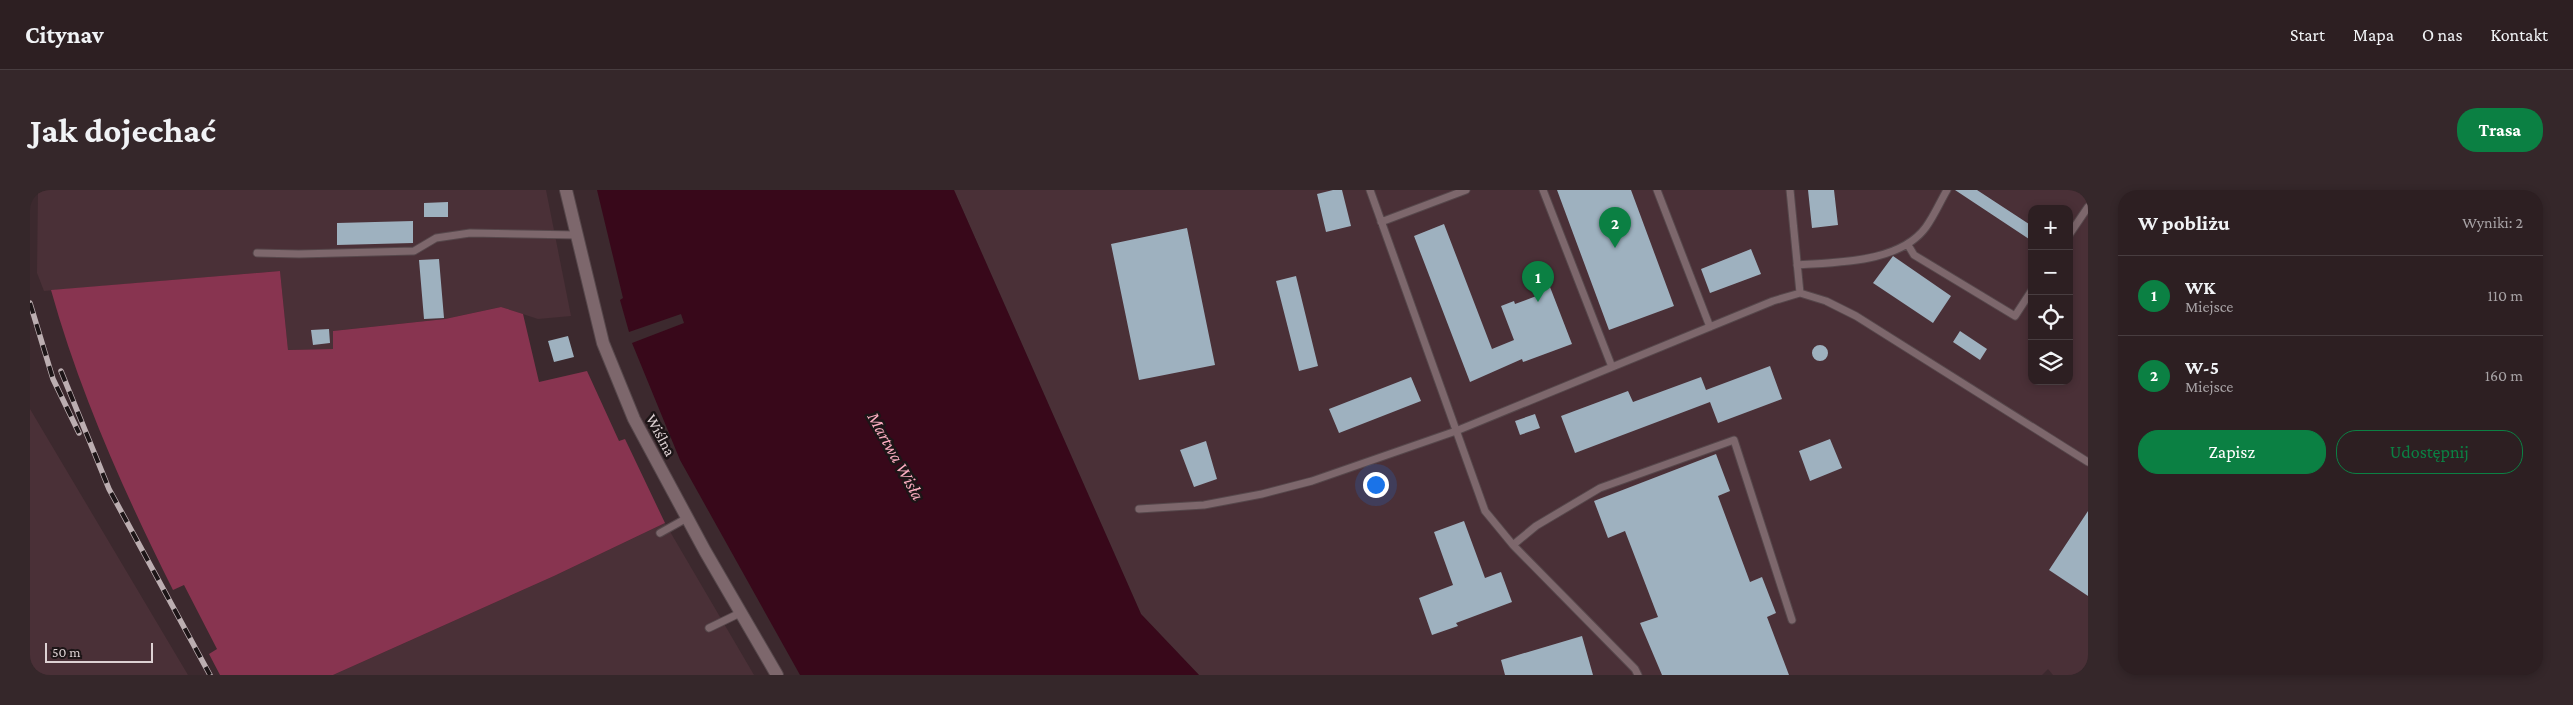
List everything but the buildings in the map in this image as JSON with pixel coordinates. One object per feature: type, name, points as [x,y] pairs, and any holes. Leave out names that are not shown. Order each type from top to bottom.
[{"type":"street","name":"Wiślna","points":[[566,190],[589,289],[609,358],[634,419],[687,518],[777,675]]},
{"type":"lane","points":[[1370,190],[1485,511],[1513,544],[1635,669],[1638,675]]},
{"type":"lane","points":[[1381,222],[1466,190]]},
{"type":"lane","points":[[1543,190],[1612,367]]},
{"type":"lane","points":[[1657,190],[1710,327]]},
{"type":"lane","points":[[1790,190],[1800,293]]},
{"type":"lane","points":[[1797,265],[1859,261],[1908,245],[1926,228],[1947,190]]},
{"type":"lane","points":[[2073,229],[2088,207]]},
{"type":"lane","points":[[257,253],[299,254],[414,251],[436,238],[470,233],[577,235]]},
{"type":"lane","points":[[1908,245],[1914,255],[2014,316],[2029,295]]},
{"type":"lane","points":[[1139,509],[1204,505],[1262,494],[1312,481],[1456,431],[1773,300],[1800,293],[1826,301],[1856,316],[2088,462]]},
{"type":"lane","points":[[1513,544],[1536,526],[1600,488],[1734,440],[1792,620]]},
{"type":"lane","points":[[660,533],[687,518]]},
{"type":"lane","points":[[709,628],[740,612]]},
{"type":"shaded area","points":[[38,190],[546,190],[571,316],[538,319],[501,307],[445,319],[333,331],[333,349],[288,350],[280,271],[44,291],[37,273]]},
{"type":"shaded area","points":[[954,190],[2088,190],[2088,675],[2053,675],[2048,669],[2042,675],[1199,675],[1141,614]]},
{"type":"shaded area","points":[[280,271],[288,350],[333,349],[333,331],[445,319],[501,307],[523,314],[539,382],[587,371],[619,441],[625,439],[665,523],[554,576],[333,675],[220,675],[209,654],[217,649],[184,585],[173,590],[121,480],[76,367],[51,290]]},
{"type":"shaded area","points":[[30,409],[188,675],[30,675]]},
{"type":"shaded area","points":[[665,523],[754,675],[333,675],[554,576]]},
{"type":"water","name":"Martwa Wisła","points":[[597,190],[954,190],[1141,614],[1199,675],[800,675],[680,460],[632,343],[684,323],[681,314],[629,332],[620,300],[623,298]]},
{"type":"railway","points":[[30,303],[53,379],[79,433]]},
{"type":"railway","points":[[61,371],[109,489],[210,675]]},
{"type":"place","name":"W-5","points":[[1615,248]]},
{"type":"place","name":"WK","points":[[1538,302]]}]
